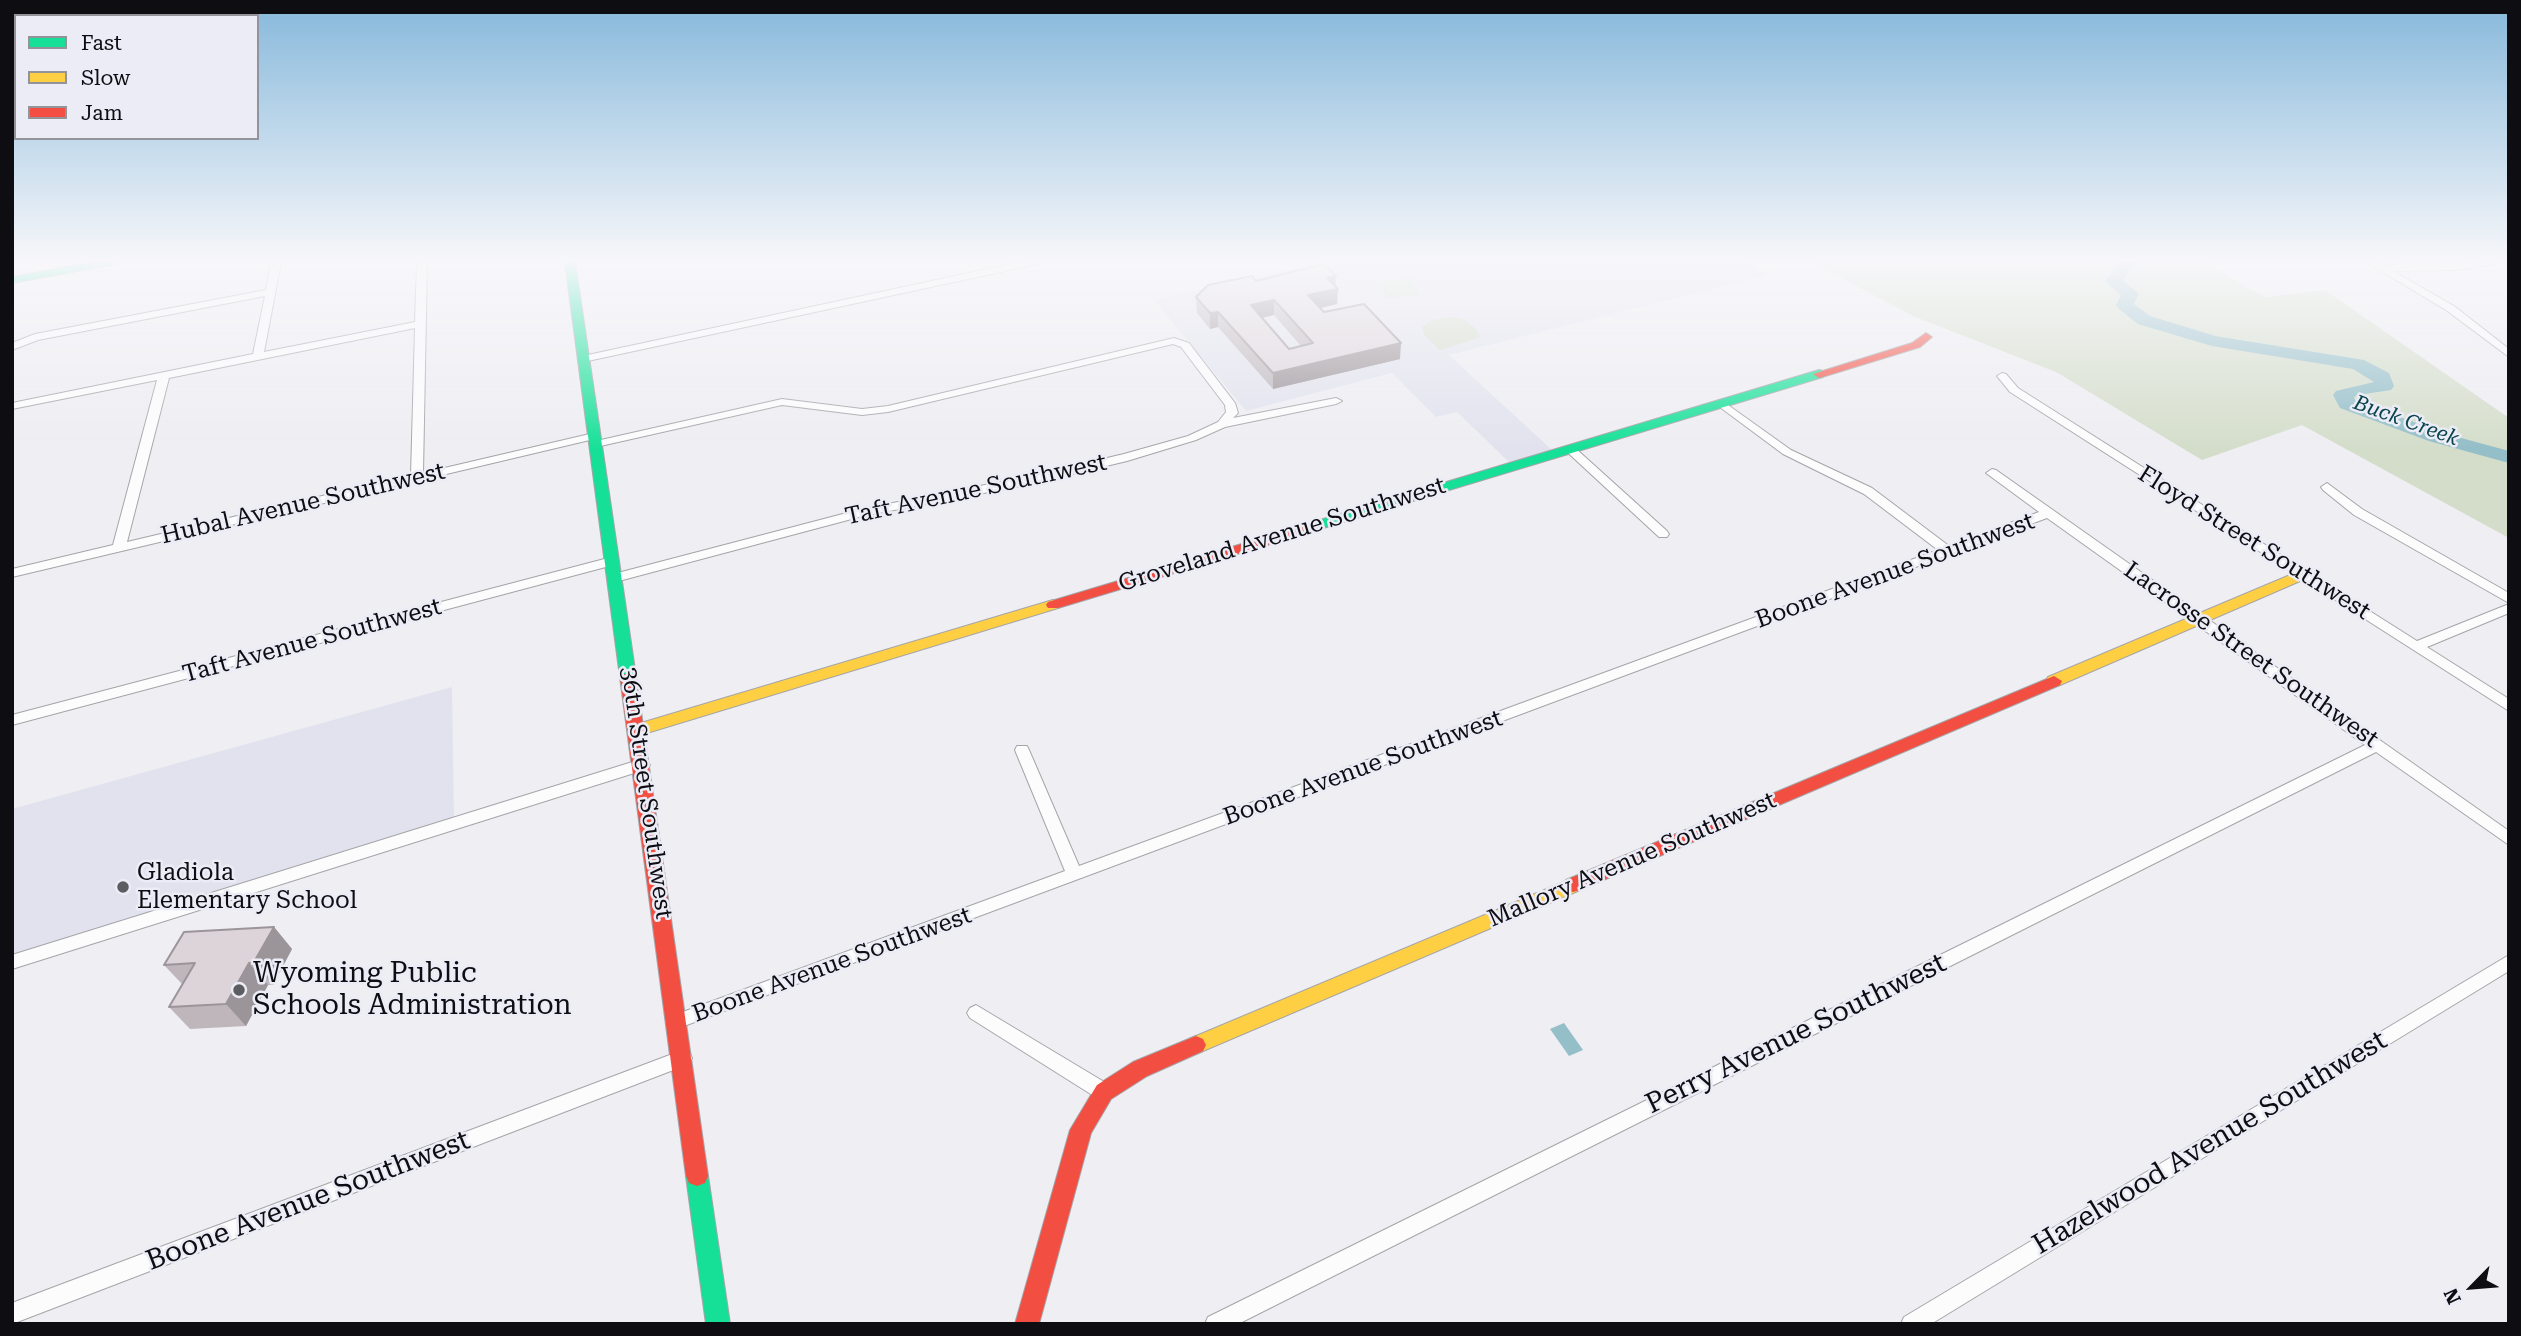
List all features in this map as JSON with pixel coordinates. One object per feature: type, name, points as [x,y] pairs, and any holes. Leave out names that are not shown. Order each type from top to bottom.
[{"type":"street","points":[[15,344],[112,324]]},
{"type":"street","points":[[258,357],[265,324]]},
{"type":"street","points":[[12,406],[419,324]]},
{"type":"street","points":[[417,478],[421,324]]},
{"type":"street","name":"36th Street Southwest","points":[[578,324],[678,1021],[718,1324]]},
{"type":"street","points":[[583,359],[744,324]]},
{"type":"street","points":[[2471,324],[2509,354]]},
{"type":"street","name":"Groveland Avenue Southwest","points":[[637,730],[1916,345],[1926,337]]},
{"type":"street","name":"Hubal Avenue Southwest","points":[[12,573],[417,478],[782,402],[862,412],[888,409],[1162,343],[1179,342],[1185,345],[1231,405],[1232,413],[1222,424]]},
{"type":"street","points":[[119,547],[164,376]]},
{"type":"street","name":"Floyd Street Southwest","points":[[2002,376],[2014,390],[2509,706]]},
{"type":"street","name":"Taft Avenue Southwest","points":[[615,578],[869,511],[1114,460],[1192,438],[1222,424],[1336,401]]},
{"type":"street","points":[[1721,403],[1787,452],[1868,491],[1948,551]]},
{"type":"street","points":[[1570,449],[1663,534]]},
{"type":"street","name":"Lacrosse Street Southwest","points":[[1992,473],[2509,839]]},
{"type":"street","points":[[2327,487],[2358,512],[2509,599]]},
{"type":"street","name":"Boone Avenue Southwest","points":[[678,1021],[2049,513]]},
{"type":"street","name":"Taft Avenue Southwest","points":[[12,720],[612,561]]},
{"type":"street","name":"Mallory Avenue Southwest","points":[[1104,1092],[1140,1069],[2302,575]]},
{"type":"street","points":[[2416,646],[2509,608]]},
{"type":"street","name":"Perry Avenue Southwest","points":[[1214,1324],[2378,745]]},
{"type":"street","points":[[1022,750],[1075,875]]},
{"type":"street","points":[[12,962],[642,765]]},
{"type":"street","name":"Hazelwood Avenue Southwest","points":[[1912,1324],[2509,962]]},
{"type":"street","points":[[976,1013],[1104,1092],[1081,1130],[1027,1324]]},
{"type":"street","name":"Boone Avenue Southwest","points":[[12,1314],[683,1058]]},
{"type":"shaded area","points":[[1174,324],[1571,324],[1449,355],[1552,450],[1510,463],[1457,412],[1436,417],[1392,373],[1246,411]]},
{"type":"shaded area","name":"Gladiola Elementary School","points":[[452,687],[454,819],[12,955],[12,809]]},
{"type":"green space","points":[[1426,324],[1470,324],[1481,337],[1440,350],[1424,335],[1422,327]]},
{"type":"green space","points":[[1934,324],[2374,324],[2509,418],[2509,538],[2302,425],[2202,460],[2056,372]]},
{"type":"water","points":[[1564,1023],[1583,1050],[1569,1056],[1550,1029]]},
{"type":"building","points":[[1229,324],[1268,324],[1289,349],[1313,343],[1296,324],[1383,324],[1401,343],[1273,373]]},
{"type":"building","points":[[274,927],[254,962],[249,963],[226,1004],[169,1007],[195,963],[164,965],[184,932]]},
{"type":"waterway","name":"Buck Creek","points":[[2158,324],[2212,341],[2324,361],[2357,364],[2382,377],[2384,386],[2353,390],[2343,395],[2347,404],[2436,437],[2509,457]]},
{"type":"traffic: fast","points":[[579,324],[628,677]]},
{"type":"traffic: fast","points":[[1315,526],[1819,374]]},
{"type":"traffic: fast","points":[[697,1176],[718,1324]]},
{"type":"traffic: slow","points":[[2054,681],[2302,575]]},
{"type":"traffic: slow","points":[[637,730],[1053,605]]},
{"type":"traffic: slow","points":[[1196,1045],[1573,885]]},
{"type":"traffic: jam","points":[[1819,374],[1916,345],[1926,337]]},
{"type":"traffic: jam","points":[[1053,605],[1315,526]]},
{"type":"traffic: jam","points":[[628,677],[697,1176]]},
{"type":"traffic: jam","points":[[1573,885],[2054,681]]},
{"type":"traffic: jam","points":[[1027,1324],[1081,1130],[1104,1092],[1140,1069],[1196,1045]]},
{"type":"place","name":"Gladiola Elementary School","points":[[123,887]]},
{"type":"place","name":"Wyoming Public Schools Administration","points":[[239,990]]}]
